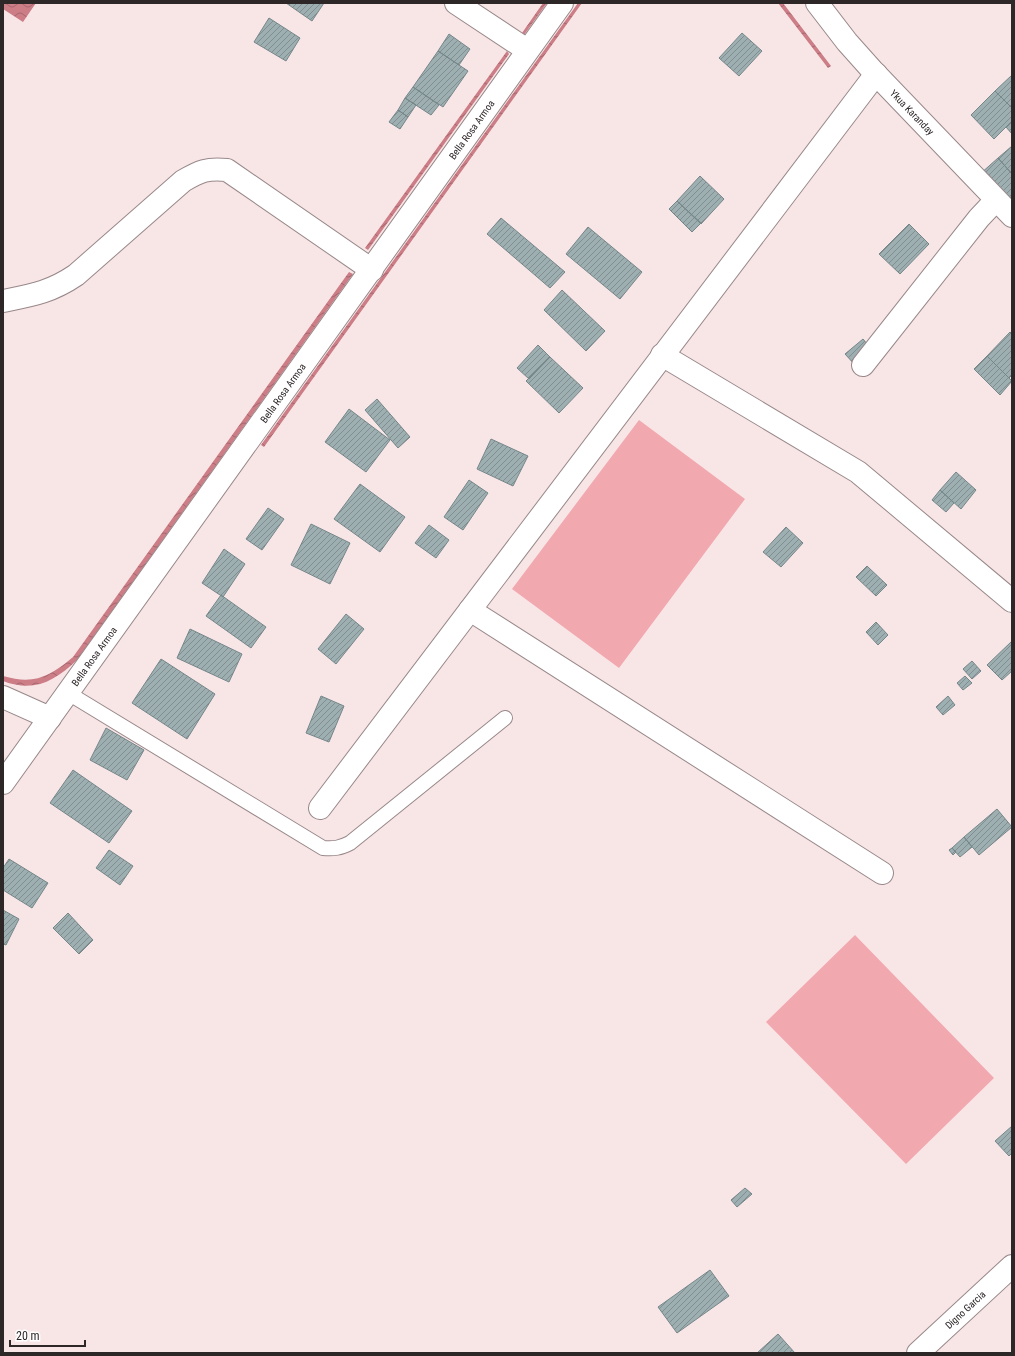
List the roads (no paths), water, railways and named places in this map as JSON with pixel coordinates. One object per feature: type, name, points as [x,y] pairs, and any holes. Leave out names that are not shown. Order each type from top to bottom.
[{"type":"street","points":[[456,3],[528,50]]},
{"type":"street","name":"Bella Rosa Armoa","points":[[3,783],[562,3]]},
{"type":"street","name":"Ykua Karanday","points":[[817,3],[847,42],[876,74],[1012,216]]},
{"type":"street","points":[[320,808],[876,74]]},
{"type":"street","points":[[3,301],[43,293],[62,284],[76,275],[183,181],[194,174],[211,169],[227,170],[372,270]]},
{"type":"street","points":[[863,365],[979,218],[996,200]]},
{"type":"street","points":[[662,355],[858,472],[1012,601]]},
{"type":"street","points":[[470,610],[882,873]]},
{"type":"street","points":[[3,697],[50,718]]},
{"type":"street","name":"Digno Garcia","points":[[918,1353],[1012,1266]]},
{"type":"lane","points":[[68,693],[323,848],[334,849],[342,848],[350,843],[505,718]]},
{"type":"water","points":[[3,3],[36,3],[23,22],[3,9]]},
{"type":"water","points":[[543,3],[547,3],[524,35],[522,33]]},
{"type":"water","points":[[578,3],[582,3],[264,447],[261,445]]},
{"type":"water","points":[[778,3],[783,3],[831,66],[828,68]]},
{"type":"water","points":[[507,51],[509,54],[368,250],[365,248]]},
{"type":"water","points":[[349,272],[353,274],[77,660],[61,674],[43,683],[25,686],[3,681],[3,676],[24,680],[41,677],[56,670],[73,657]]}]
